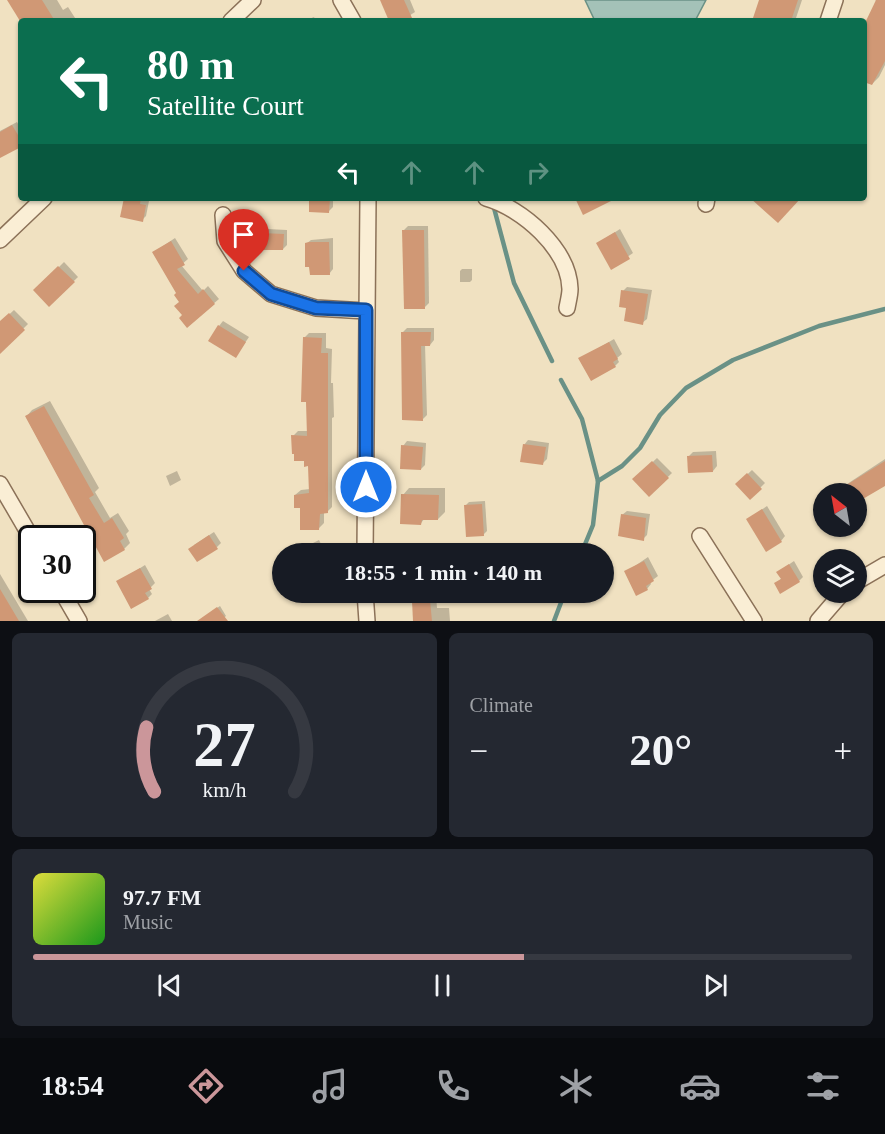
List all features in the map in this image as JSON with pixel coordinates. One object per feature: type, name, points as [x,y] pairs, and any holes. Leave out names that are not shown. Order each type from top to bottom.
[{"type":"street","points":[[234,18],[253,0]]},
{"type":"street","points":[[341,0],[351,18]]},
{"type":"street","points":[[829,18],[835,0]]},
{"type":"street","points":[[0,240],[41,201]]},
{"type":"street","points":[[365,543],[368,201]]},
{"type":"street","points":[[494,201],[522,215],[556,251],[565,267],[570,288],[567,308]]},
{"type":"street","points":[[223,215],[225,241],[244,271],[271,294],[316,308],[366,310]]},
{"type":"street","points":[[0,484],[24,525]]},
{"type":"street","points":[[700,536],[754,621]]},
{"type":"street","points":[[867,576],[885,565]]},
{"type":"street","points":[[69,603],[79,621]]},
{"type":"street","points":[[366,603],[367,621]]},
{"type":"street","points":[[818,621],[834,603]]},
{"type":"water","points":[[585,0],[706,0],[697,18],[594,18]]},
{"type":"building","points":[[7,0],[42,0],[53,18],[18,18]]},
{"type":"building","points":[[380,0],[404,0],[412,18],[388,18]]},
{"type":"building","points":[[759,0],[798,0],[792,18],[753,18]]},
{"type":"building","points":[[876,0],[885,0],[885,61],[872,85],[867,83],[867,19]]},
{"type":"building","points":[[12,125],[18,135],[18,149],[0,158],[0,132]]},
{"type":"building","points":[[123,201],[140,201],[140,204],[146,205],[143,222],[120,217]]},
{"type":"building","points":[[309,201],[330,201],[329,213],[309,212]]},
{"type":"building","points":[[576,201],[611,201],[583,215]]},
{"type":"building","points":[[753,201],[798,201],[778,223]]},
{"type":"building","points":[[402,230],[424,230],[425,309],[404,309]]},
{"type":"building","points":[[615,232],[630,259],[611,270],[596,243]]},
{"type":"building","points":[[261,233],[284,234],[283,250],[261,250]]},
{"type":"building","points":[[171,241],[185,265],[177,269],[198,294],[203,289],[215,304],[187,328],[179,318],[182,315],[174,306],[179,302],[174,295],[176,293],[152,252]]},
{"type":"building","points":[[329,242],[330,275],[310,275],[309,267],[305,267],[305,243]]},
{"type":"building","points":[[58,266],[75,282],[49,307],[33,290]]},
{"type":"building","points":[[621,290],[648,294],[643,325],[624,321],[626,308],[619,307]]},
{"type":"building","points":[[9,313],[25,330],[0,354],[0,321]]},
{"type":"building","points":[[218,325],[246,342],[236,358],[208,341]]},
{"type":"building","points":[[401,332],[431,332],[430,346],[421,346],[423,421],[402,420]]},
{"type":"building","points":[[303,337],[322,338],[321,353],[328,353],[328,513],[320,514],[319,530],[300,530],[300,508],[294,508],[294,495],[309,493],[308,466],[304,467],[304,461],[294,461],[291,435],[307,436],[306,402],[301,402]]},
{"type":"building","points":[[609,342],[618,359],[613,362],[616,367],[591,381],[578,358]]},
{"type":"building","points":[[44,406],[94,495],[89,498],[104,523],[112,518],[124,538],[120,541],[125,550],[104,562],[96,547],[96,525],[84,525],[25,416]]},
{"type":"building","points":[[523,444],[546,447],[543,465],[520,462]]},
{"type":"building","points":[[401,445],[423,447],[421,470],[400,469]]},
{"type":"building","points":[[712,455],[713,472],[688,473],[687,456]]},
{"type":"building","points":[[652,461],[669,478],[649,497],[632,479]]},
{"type":"building","points":[[885,461],[885,486],[867,497],[867,483],[850,483]]},
{"type":"building","points":[[747,473],[762,489],[750,500],[735,484]]},
{"type":"building","points":[[401,494],[439,495],[438,520],[422,520],[421,525],[400,524]]},
{"type":"building","points":[[482,504],[484,536],[466,537],[464,505]]},
{"type":"building","points":[[762,509],[782,542],[766,552],[746,519]]},
{"type":"building","points":[[621,514],[646,518],[644,541],[618,536]]},
{"type":"building","points":[[209,535],[218,549],[197,562],[188,549]]},
{"type":"building","points":[[644,561],[654,581],[646,586],[648,590],[636,596],[624,571]]},
{"type":"building","points":[[789,564],[800,582],[780,594],[774,583],[781,579],[776,572]]},
{"type":"building","points":[[140,568],[152,589],[145,593],[149,599],[131,609],[116,581]]},
{"type":"building","points":[[0,589],[19,621],[0,621]]},
{"type":"building","points":[[412,603],[430,603],[432,621],[413,621]]},
{"type":"building","points":[[217,607],[228,621],[197,621]]},
{"type":"waterway","points":[[494,208],[514,283],[552,361]]},
{"type":"waterway","points":[[598,481],[622,466],[640,448],[660,415],[686,388],[733,360],[819,326],[885,309]]},
{"type":"waterway","points":[[561,380],[582,419],[598,481],[593,525],[586,543]]},
{"type":"waterway","points":[[554,621],[561,603]]},
{"type":"route","points":[[244,271],[271,294],[316,308],[366,310],[366,487]]}]
